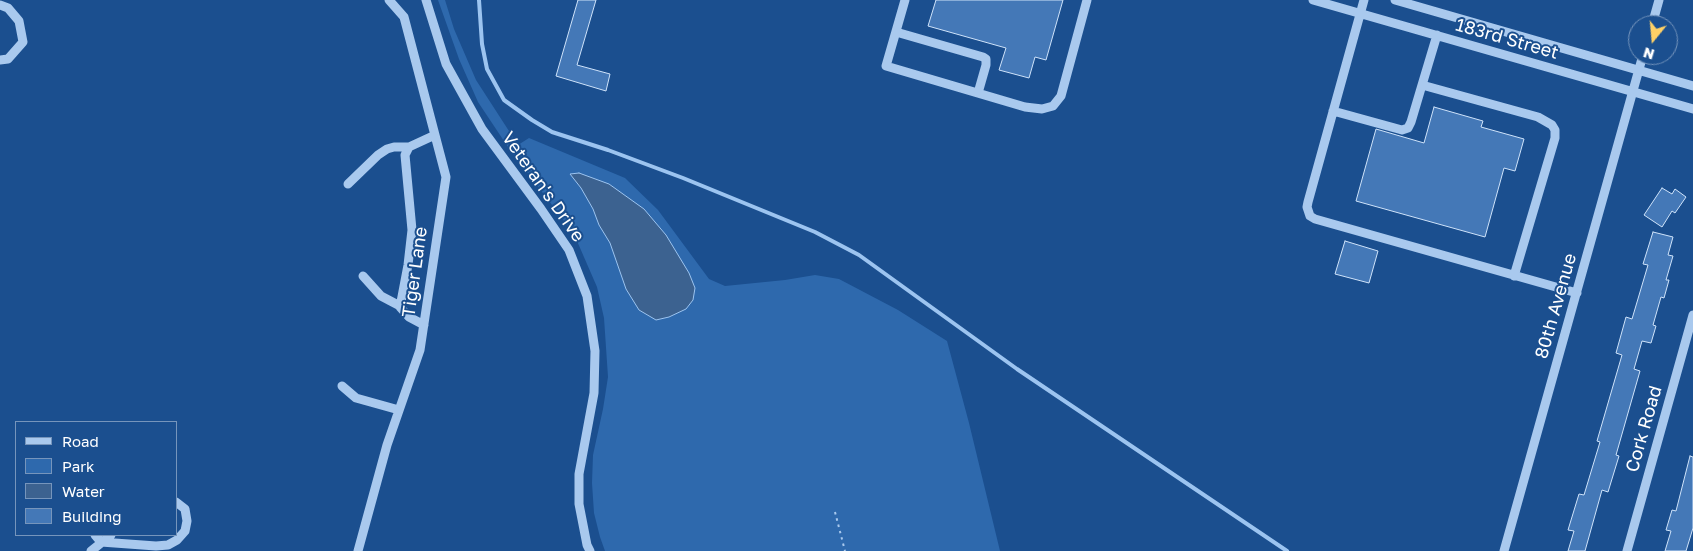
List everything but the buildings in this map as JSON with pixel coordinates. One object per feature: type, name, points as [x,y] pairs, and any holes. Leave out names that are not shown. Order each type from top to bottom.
[{"type":"street","name":"Tiger Lane","points":[[358,551],[387,445],[420,350],[446,177],[404,17],[390,0]]},
{"type":"street","name":"Veteran's Drive","points":[[426,0],[446,64],[482,129],[570,250],[587,296],[595,351],[594,393],[579,474],[579,504],[587,545],[590,551]]},
{"type":"street","points":[[905,0],[886,66],[1026,107],[1042,109],[1052,106],[1061,96],[1087,0]]},
{"type":"street","name":"183rd Street","points":[[1313,0],[1693,109]]},
{"type":"street","points":[[1364,0],[1332,111],[1307,208],[1310,216],[1324,222],[1577,293]]},
{"type":"street","name":"183rd Street","points":[[1395,0],[1693,86]]},
{"type":"street","points":[[1655,15],[1659,0]]},
{"type":"street","points":[[0,5],[8,8],[19,21],[23,42],[8,59],[0,60]]},
{"type":"street","points":[[896,32],[986,59],[978,93]]},
{"type":"street","points":[[1332,111],[1402,130],[1408,128],[1437,35]]},
{"type":"street","name":"80th Avenue","points":[[1504,551],[1641,65]]},
{"type":"street","points":[[1422,85],[1538,118],[1552,125],[1555,130],[1555,138],[1514,276]]},
{"type":"street","points":[[400,306],[408,265],[412,230],[405,155],[409,147],[435,135]]},
{"type":"street","points":[[348,184],[387,149],[409,147]]},
{"type":"street","points":[[363,276],[381,296],[400,306],[409,317],[424,325]]},
{"type":"street","name":"Cork Road","points":[[1627,551],[1693,315]]},
{"type":"street","points":[[342,386],[356,398],[399,410]]},
{"type":"street","points":[[91,551],[98,538],[156,546],[168,545],[177,540],[185,530],[188,521],[185,509],[178,504]]},
{"type":"path","points":[[835,512],[845,551]]},
{"type":"green space","points":[[438,0],[445,0],[454,29],[476,80],[518,145],[529,138],[625,178],[658,210],[709,279],[725,286],[815,275],[839,279],[898,310],[947,341],[1000,551],[605,551],[594,513],[592,483],[593,455],[608,377],[604,318],[597,287],[577,241],[562,218],[510,150],[478,102],[459,59]]},
{"type":"water","points":[[579,173],[609,184],[644,209],[666,235],[689,273],[695,288],[693,300],[686,309],[669,317],[656,320],[639,310],[626,289],[610,243],[599,225],[593,209],[581,188],[570,174]]},
{"type":"waterway","points":[[479,0],[482,44],[487,69],[504,100],[532,120],[552,132],[608,150],[683,178],[815,232],[859,255],[1017,369],[1287,551]]}]
